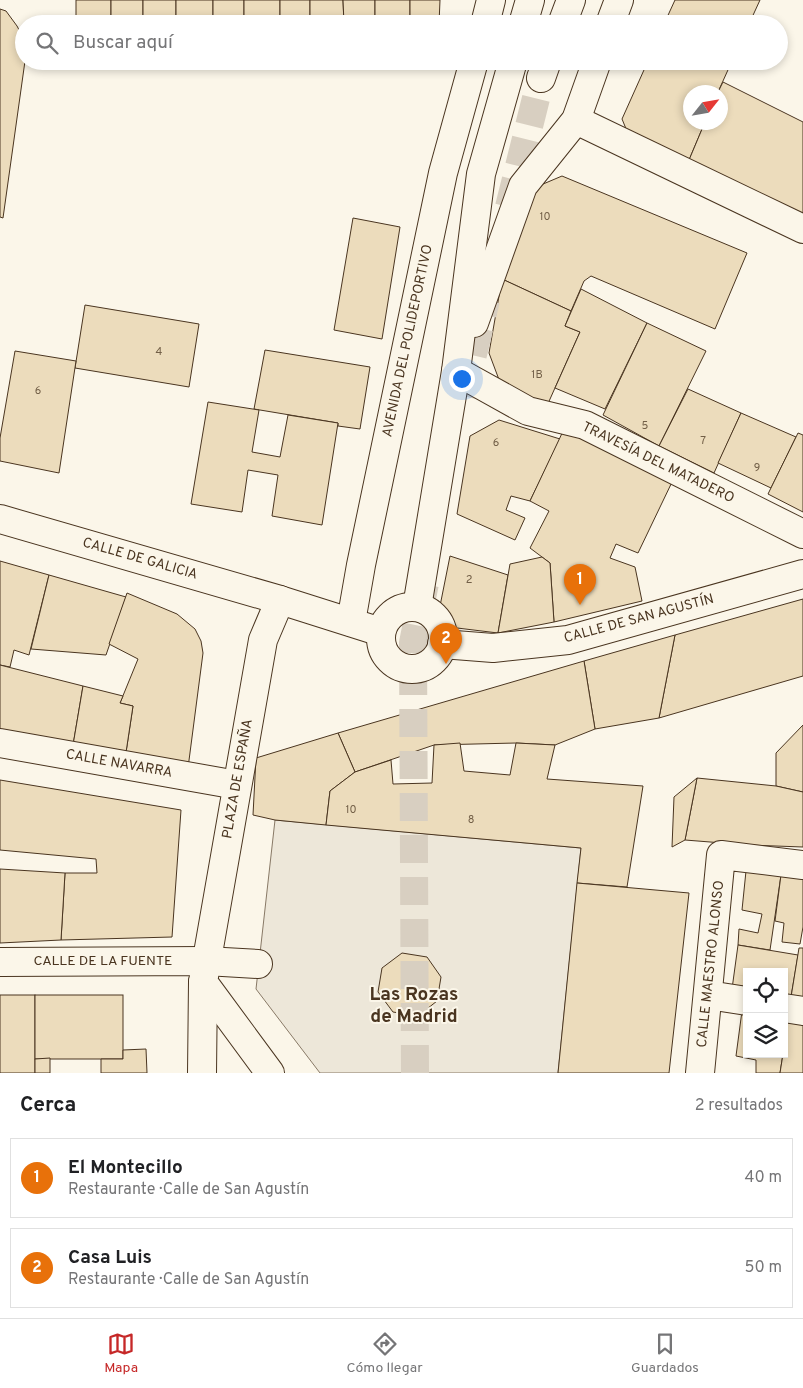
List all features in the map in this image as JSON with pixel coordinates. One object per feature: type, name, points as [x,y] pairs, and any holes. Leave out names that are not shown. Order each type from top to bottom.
[{"type":"street","points":[[487,15],[491,0]]},
{"type":"street","points":[[526,15],[530,0]]},
{"type":"street","points":[[565,15],[571,0]]},
{"type":"street","points":[[613,15],[619,0]]},
{"type":"street","name":"AVENIDA DEL POLIDEPORTIVO","points":[[351,622],[361,565],[443,173],[472,70]]},
{"type":"street","points":[[418,607],[456,371],[482,174],[511,70]]},
{"type":"street","points":[[456,371],[523,186],[576,120],[594,70]]},
{"type":"street","points":[[576,120],[803,230]]},
{"type":"street","name":"TRAVESÍA DEL MATADERO","points":[[456,371],[528,411],[585,425],[803,534]]},
{"type":"street","name":"CALLE DE GALICIA","points":[[0,519],[280,600]]},
{"type":"street","name":"CALLE DE SAN AGUSTÍN","points":[[442,644],[493,648],[568,640],[803,574]]},
{"type":"street","points":[[280,600],[381,632]]},
{"type":"street","name":"PLAZA DE ESPAÑA","points":[[202,1073],[204,971],[263,640],[280,600]]},
{"type":"street","points":[[418,607],[429,612],[438,620],[442,631],[442,644],[438,654],[430,664],[418,669],[406,669],[395,664],[386,656],[381,644],[381,632],[385,621],[394,612],[405,608],[418,607]]},
{"type":"street","name":"CALLE NAVARRA","points":[[0,743],[237,784]]},
{"type":"street","name":"CALLE MAESTRO ALONSO","points":[[700,1073],[721,855],[803,865]]},
{"type":"street","name":"CALLE DE LA FUENTE","points":[[0,962],[204,971]]},
{"type":"street","points":[[258,964],[204,971],[270,1073]]},
{"type":"street","points":[[708,995],[743,1000]]},
{"type":"street","points":[[788,1009],[803,1011]]},
{"type":"shaded area","points":[[275,820],[581,848],[558,1073],[320,1073],[256,989]]},
{"type":"building","points":[[76,0],[111,0],[111,15],[76,15]]},
{"type":"building","points":[[111,0],[143,0],[143,15],[111,15]]},
{"type":"building","points":[[143,0],[176,0],[176,15],[143,15]]},
{"type":"building","points":[[176,0],[213,0],[213,15],[176,15]]},
{"type":"building","points":[[213,0],[244,0],[244,15],[213,15]]},
{"type":"building","points":[[244,0],[280,0],[280,15],[244,15]]},
{"type":"building","points":[[280,0],[310,0],[310,15],[280,15]]},
{"type":"building","points":[[310,0],[343,0],[344,15],[310,15]]},
{"type":"building","points":[[343,0],[375,0],[375,15],[344,15]]},
{"type":"building","points":[[375,0],[410,0],[410,15],[375,15]]},
{"type":"building","points":[[410,0],[440,0],[439,15],[410,15]]},
{"type":"building","points":[[675,0],[760,0],[753,15],[668,15]]},
{"type":"building","points":[[0,9],[6,11],[15,23],[15,70],[24,70],[3,218],[0,217]]},
{"type":"building","points":[[644,70],[728,70],[721,85],[683,85],[683,130],[702,130],[689,160],[629,136],[622,119]]},
{"type":"building","points":[[723,82],[803,122],[803,215],[689,160],[702,130],[728,130],[728,85],[722,85]]},
{"type":"building","points":[[562,176],[747,253],[715,329],[591,276],[584,281],[571,311],[502,279],[529,190]]},
{"type":"building","points":[[353,218],[400,227],[382,339],[334,330]]},
{"type":"building","points":[[502,279],[571,311],[565,326],[580,332],[546,408],[501,385],[489,353]]},
{"type":"building","points":[[581,289],[647,323],[605,409],[555,388],[580,332],[565,326]]},
{"type":"building","points":[[85,305],[199,324],[189,387],[75,368]]},
{"type":"building","points":[[647,323],[706,351],[659,446],[603,415]]},
{"type":"building","points":[[265,350],[370,367],[360,429],[338,426],[338,423],[254,409]]},
{"type":"building","points":[[15,351],[76,361],[59,473],[0,461],[0,438]]},
{"type":"building","points":[[688,389],[741,413],[714,473],[659,446]]},
{"type":"building","points":[[208,402],[259,410],[252,452],[280,457],[288,415],[338,423],[322,525],[272,516],[278,475],[248,470],[242,512],[191,504]]},
{"type":"building","points":[[741,413],[796,437],[771,488],[718,463]]},
{"type":"building","points":[[499,420],[560,439],[530,501],[511,496],[506,510],[525,518],[515,540],[457,514],[470,436]]},
{"type":"building","points":[[565,427],[673,480],[638,553],[616,544],[610,558],[635,567],[642,601],[554,622],[550,563],[530,548],[549,511],[530,501]]},
{"type":"building","points":[[798,433],[803,435],[803,512],[768,494]]},
{"type":"building","points":[[450,556],[508,575],[498,633],[449,627],[440,619],[439,611]]},
{"type":"building","points":[[542,557],[550,563],[554,622],[498,633],[510,564]]},
{"type":"building","points":[[0,561],[49,575],[29,655],[14,650],[10,667],[0,665]]},
{"type":"building","points":[[49,575],[126,597],[106,655],[31,649]]},
{"type":"building","points":[[127,593],[177,614],[195,629],[201,641],[203,653],[188,768],[125,759],[133,706],[120,703],[138,659],[109,644]]},
{"type":"building","points":[[803,599],[803,676],[659,718],[675,635]]},
{"type":"building","points":[[675,635],[659,718],[595,729],[584,661]]},
{"type":"building","points":[[584,661],[595,729],[555,745],[516,743],[434,745],[355,772],[338,733]]},
{"type":"building","points":[[0,665],[83,686],[72,751],[0,735]]},
{"type":"building","points":[[83,686],[123,696],[120,703],[133,706],[125,759],[72,751]]},
{"type":"building","points":[[803,725],[803,792],[776,786],[776,753]]},
{"type":"building","points":[[338,733],[355,772],[330,791],[326,825],[275,820],[253,815],[256,758]]},
{"type":"building","points":[[460,743],[464,771],[510,775],[516,743],[555,745],[547,779],[643,786],[627,887],[577,883],[581,848],[326,825],[330,791],[355,772],[391,760],[393,784],[432,783],[434,745]]},
{"type":"building","points":[[697,778],[776,786],[803,792],[803,847],[685,840]]},
{"type":"building","points":[[697,778],[685,840],[672,847],[674,797]]},
{"type":"building","points":[[0,780],[181,810],[172,937],[61,940],[65,873],[97,873],[96,859],[0,850]]},
{"type":"building","points":[[0,869],[65,873],[61,940],[0,943]]},
{"type":"building","points":[[746,871],[781,875],[770,950],[738,945],[739,929],[758,933],[762,914],[742,910]]},
{"type":"building","points":[[781,875],[803,877],[803,927],[800,944],[782,942],[784,923],[775,921]]},
{"type":"building","points":[[577,883],[689,893],[669,1073],[558,1073]]},
{"type":"building","points":[[738,945],[798,955],[791,997],[788,997],[788,968],[743,968],[743,990],[732,989]]},
{"type":"building","points":[[799,948],[803,948],[803,999],[791,997]]},
{"type":"building","points":[[402,953],[427,957],[441,977],[437,1001],[418,1016],[393,1012],[378,992],[382,968]]},
{"type":"building","points":[[0,995],[35,995],[35,1073],[0,1073]]},
{"type":"building","points":[[35,995],[123,995],[123,1059],[35,1059]]},
{"type":"building","points":[[742,1011],[743,1057],[736,1056]]},
{"type":"building","points":[[788,1022],[803,1024],[803,1073],[780,1073],[782,1058],[788,1058]]},
{"type":"building","points":[[146,1049],[147,1073],[101,1073],[101,1059],[123,1059],[123,1050]]},
{"type":"building","points":[[50,1058],[50,1073],[35,1073],[35,1059]]},
{"type":"building","points":[[746,1058],[782,1058],[780,1073],[756,1073],[756,1060]]},
{"type":"tunnel","points":[[509,207],[541,78]]},
{"type":"tunnel","points":[[463,396],[486,300]]},
{"type":"tunnel","points":[[415,1073],[413,643],[425,583]]},
{"type":"place","name":"El Montecillo","points":[[580,605]]},
{"type":"place","name":"Casa Luis","points":[[446,664]]},
{"type":"district","name":"Las Rozas de Madrid","points":[[414,1006]]}]
